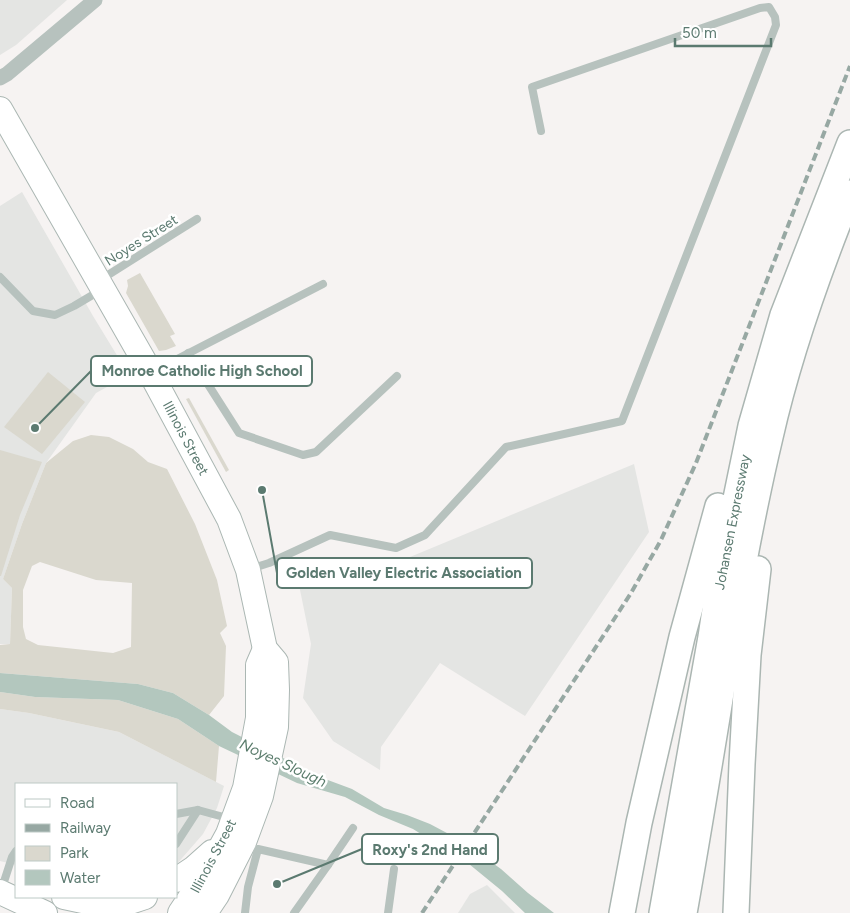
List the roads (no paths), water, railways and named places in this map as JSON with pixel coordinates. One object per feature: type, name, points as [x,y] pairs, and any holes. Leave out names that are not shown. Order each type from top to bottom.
[{"type":"highway","name":"Johansen Expressway","points":[[670,909],[720,576],[751,426],[783,315],[850,144]]},
{"type":"highway","name":"Johansen Expressway","points":[[670,909],[770,437],[800,326],[850,193]]},
{"type":"highway","points":[[622,913],[639,823],[685,627],[734,450],[783,315]]},
{"type":"highway","points":[[736,913],[748,656],[762,539],[770,437]]},
{"type":"main road","name":"Illinois Street","points":[[0,109],[151,373],[229,519],[248,570],[265,649],[276,662],[267,722],[242,844],[211,907]]},
{"type":"main road","name":"Illinois Street","points":[[242,844],[233,820],[252,792]]},
{"type":"main road","name":"Illinois Street","points":[[180,913],[206,874],[242,844]]},
{"type":"main road","points":[[178,879],[194,868],[242,844]]},
{"type":"main road","points":[[0,892],[15,891]]},
{"type":"main road","points":[[0,892],[44,913]]},
{"type":"main road","points":[[69,898],[101,905],[141,898]]},
{"type":"street","points":[[0,78],[95,0]]},
{"type":"lane","points":[[248,570],[330,535],[396,548],[425,535],[506,447],[622,421],[776,25],[775,17],[769,7],[760,8],[532,87],[541,131]]},
{"type":"lane","name":"Noyes Street","points":[[0,277],[33,311],[55,315],[74,306],[100,285],[197,219]]},
{"type":"lane","points":[[151,373],[323,284]]},
{"type":"lane","points":[[188,353],[239,433],[303,455],[316,452],[397,376]]},
{"type":"lane","points":[[178,814],[198,810],[233,820]]},
{"type":"lane","points":[[178,841],[198,810]]},
{"type":"lane","points":[[294,913],[352,828]]},
{"type":"lane","points":[[245,913],[248,887],[242,844],[328,865]]},
{"type":"lane","points":[[0,892],[15,852]]},
{"type":"lane","points":[[388,913],[394,869]]},
{"type":"water","name":"Noyes Slough","points":[[0,673],[138,684],[173,693],[232,732],[309,773],[352,789],[384,808],[430,824],[462,841],[501,869],[554,913],[525,913],[469,864],[413,829],[379,815],[345,797],[297,783],[219,746],[178,719],[118,700],[35,697],[0,692]]},
{"type":"railway","points":[[422,913],[631,593],[661,540],[696,463],[850,66]]},
{"type":"place","name":"Monroe Catholic High School","points":[[35,428]]},
{"type":"place","name":"Golden Valley Electric Association","points":[[262,490]]},
{"type":"place","name":"Roxy's 2nd Hand","points":[[277,884]]}]
